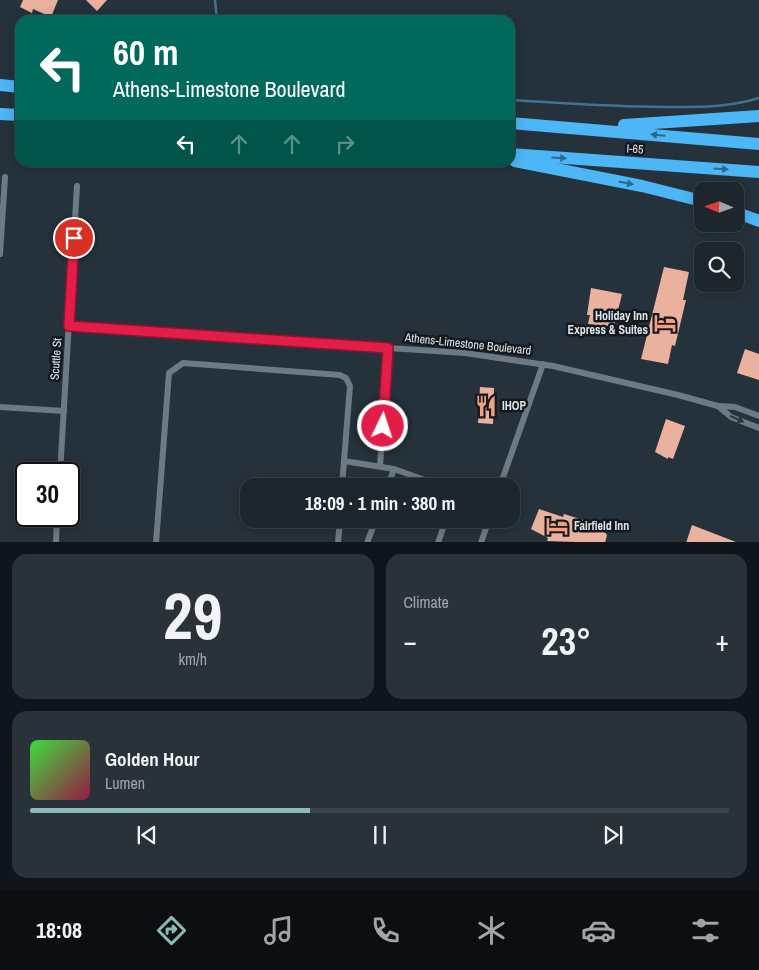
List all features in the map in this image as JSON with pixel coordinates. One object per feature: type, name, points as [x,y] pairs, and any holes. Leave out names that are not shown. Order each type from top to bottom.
[{"type":"highway","points":[[0,85],[15,86]]},
{"type":"highway","points":[[0,114],[15,115]]},
{"type":"highway","points":[[578,128],[759,116]]},
{"type":"highway","points":[[515,123],[759,144]]},
{"type":"highway","name":"I-65","points":[[515,154],[759,172]]},
{"type":"highway","points":[[515,161],[642,186],[694,199]]},
{"type":"highway","points":[[744,215],[759,221]]},
{"type":"street","points":[[0,254],[5,177]]},
{"type":"street","name":"Scuttle St","points":[[61,462],[77,186]]},
{"type":"street","name":"Athens-Limestone Boulevard","points":[[69,326],[465,353],[543,364],[678,394],[759,416]]},
{"type":"street","points":[[380,466],[388,348]]},
{"type":"street","points":[[156,542],[169,373],[183,364],[340,374],[346,378],[350,386],[343,478]]},
{"type":"street","points":[[503,478],[543,364]]},
{"type":"street","name":"Athens-Limestone Boulevard","points":[[718,406],[731,417],[759,428]]},
{"type":"street","points":[[0,407],[64,411]]},
{"type":"street","points":[[344,461],[394,468],[421,478]]},
{"type":"street","points":[[391,478],[394,468]]},
{"type":"street","points":[[56,542],[57,527]]},
{"type":"street","points":[[338,542],[339,528]]},
{"type":"street","points":[[367,542],[372,528]]},
{"type":"street","points":[[438,542],[443,528]]},
{"type":"street","points":[[481,542],[486,528]]},
{"type":"building","points":[[23,0],[58,0],[52,15],[46,15],[33,9],[32,13],[20,7]]},
{"type":"building","points":[[86,0],[107,0],[97,11]]},
{"type":"building","name":"Holiday Inn Express & Suites","points":[[664,267],[689,272],[683,300],[686,300],[675,346],[672,345],[668,364],[641,359]]},
{"type":"building","points":[[591,288],[622,294],[614,327],[588,324],[590,315],[587,315]]},
{"type":"building","points":[[745,349],[759,354],[759,380],[737,373]]},
{"type":"building","name":"IHOP","points":[[480,387],[494,388],[493,424],[478,423]]},
{"type":"building","points":[[666,419],[685,426],[673,459],[668,457],[668,459],[655,452]]},
{"type":"building","name":"Fairfield Inn","points":[[539,509],[563,517],[564,514],[583,520],[582,523],[604,531],[607,535],[605,542],[547,541],[548,538],[531,529]]},
{"type":"building","points":[[692,525],[736,542],[686,542]]},
{"type":"waterway","points":[[215,0],[216,15]]},
{"type":"waterway","points":[[515,100],[606,106],[688,107],[724,105],[759,98]]},
{"type":"place","name":"Holiday Inn Express & Suites","points":[[665,323]]},
{"type":"place","name":"IHOP","points":[[486,406]]},
{"type":"place","name":"Fairfield Inn","points":[[557,526]]},
{"type":"route","points":[[74,238],[69,326],[388,348],[383,426]]}]
